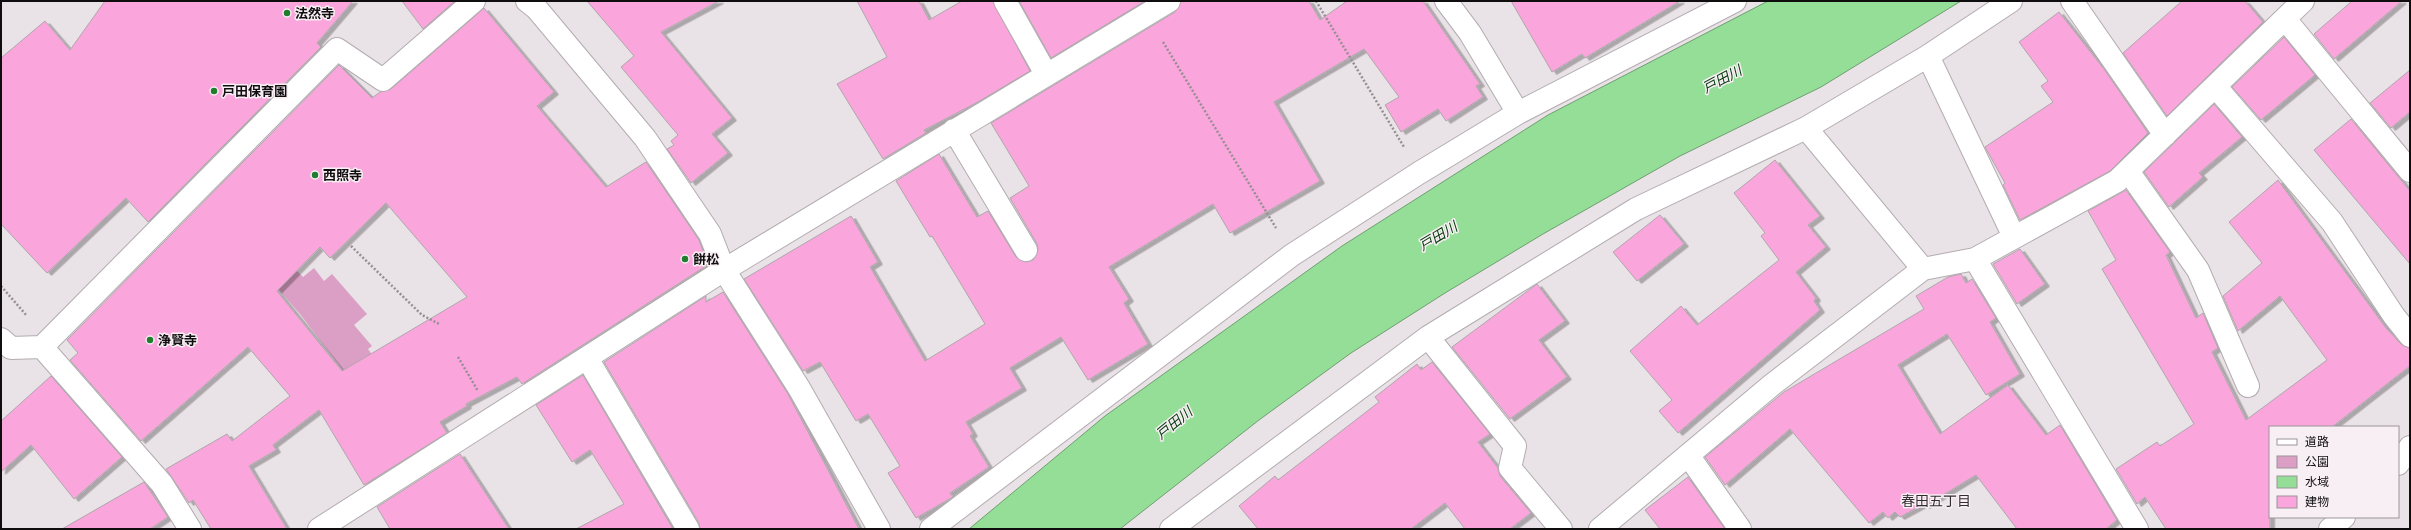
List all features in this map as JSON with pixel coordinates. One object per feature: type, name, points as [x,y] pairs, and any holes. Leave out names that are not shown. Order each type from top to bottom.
[{"type":"street","points":[[1,338],[11,348],[45,343],[337,49],[383,80],[474,1]]},
{"type":"street","points":[[1005,1],[1046,74]]},
{"type":"street","points":[[318,529],[724,270],[1169,1]]},
{"type":"street","points":[[1446,1],[1470,33],[1518,114]]},
{"type":"street","points":[[931,529],[1292,255],[1419,173],[1518,114],[1735,1]]},
{"type":"street","points":[[1172,529],[1428,337],[1636,209],[1806,128],[1928,56],[2011,1]]},
{"type":"street","points":[[2072,1],[2165,135]]},
{"type":"street","points":[[537,4],[645,138],[710,234],[724,270],[799,388],[879,529]]},
{"type":"street","points":[[1600,529],[1773,384],[1923,269],[1975,259],[2117,181],[2215,86],[2289,9],[2410,171]]},
{"type":"street","points":[[1928,56],[2014,237]]},
{"type":"street","points":[[2215,86],[2332,222],[2394,316],[2410,336]]},
{"type":"street","points":[[1806,128],[1923,269]]},
{"type":"street","points":[[954,130],[1026,250]]},
{"type":"street","points":[[2128,171],[2198,270],[2248,386]]},
{"type":"street","points":[[1975,259],[2137,529]]},
{"type":"street","points":[[1428,337],[1515,446],[1510,468],[1561,529]]},
{"type":"street","points":[[45,343],[162,484],[190,529]]},
{"type":"street","points":[[587,358],[688,529]]},
{"type":"street","points":[[2399,463],[2410,447]]},
{"type":"street","points":[[1688,455],[1740,529]]},
{"type":"street","points":[[2330,529],[2343,518]]},
{"type":"path","points":[[1316,1],[1419,173]]},
{"type":"path","points":[[1147,14],[1292,255]]},
{"type":"path","points":[[351,246],[422,315],[439,324]]},
{"type":"path","points":[[1,286],[45,343]]},
{"type":"path","points":[[458,357],[494,418]]},
{"type":"green space","points":[[240,214],[303,277],[314,268],[324,281],[332,274],[367,314],[354,325],[372,346],[368,349],[384,371],[358,390],[300,314],[225,228]]},
{"type":"water","name":"戸田川","points":[[1768,1],[1961,1],[1821,87],[1680,156],[1543,234],[1445,293],[1351,353],[1259,420],[1120,529],[969,529],[1105,416],[1342,246],[1548,115]]},
{"type":"building","points":[[105,1],[353,1],[317,43],[321,47],[148,222],[126,198],[47,273],[1,224],[1,58],[45,21],[70,50]]},
{"type":"building","points":[[402,1],[455,1],[423,29]]},
{"type":"building","points":[[587,1],[719,1],[661,32],[732,118],[712,134],[728,153],[691,183],[667,149],[674,145],[671,141],[678,135],[621,67],[634,56]]},
{"type":"building","points":[[857,1],[919,1],[929,20],[962,1],[993,1],[1030,71],[978,102],[924,130],[926,133],[883,159],[837,84],[887,57]]},
{"type":"building","points":[[1019,1],[1145,1],[1051,58]]},
{"type":"building","points":[[1181,1],[1309,1],[1320,20],[1347,1],[1423,1],[1480,84],[1476,86],[1483,97],[1446,121],[1438,109],[1401,132],[1385,105],[1399,97],[1364,49],[1274,102],[1320,181],[1230,233],[1213,204],[1109,267],[1129,299],[1124,303],[1148,344],[1088,380],[1061,337],[1010,368],[1022,388],[966,422],[973,434],[970,436],[989,467],[950,493],[953,497],[916,518],[888,473],[900,466],[868,414],[856,421],[820,362],[803,371],[744,279],[851,216],[878,262],[870,267],[925,361],[985,324],[932,236],[930,237],[896,181],[939,154],[977,217],[988,211],[1016,257],[1026,262],[1033,260],[1038,250],[1037,244],[1010,198],[1029,186],[991,123],[1175,12]]},
{"type":"building","points":[[1511,1],[1680,1],[1585,58],[1582,54],[1552,72]]},
{"type":"building","points":[[2182,1],[2245,1],[2263,22],[2167,116],[2123,53]]},
{"type":"building","points":[[2352,1],[2402,1],[2334,59],[2314,34]]},
{"type":"building","points":[[484,8],[554,92],[537,106],[606,187],[646,162],[699,240],[706,259],[706,266],[522,384],[517,377],[466,404],[467,406],[440,422],[447,433],[364,485],[319,410],[273,445],[276,450],[249,466],[287,529],[211,529],[193,500],[189,503],[166,469],[227,434],[232,441],[290,396],[248,347],[141,441],[70,360],[78,353],[67,340],[339,65],[372,98],[380,92],[391,89]],"holes":[[[386,203],[467,297],[342,371],[277,291],[320,247],[330,258]]]},
{"type":"building","points":[[2059,12],[2104,69],[2148,133],[2110,171],[2020,220],[2003,185],[2005,183],[1985,147],[2053,102],[2041,86],[2048,81],[2019,42]]},
{"type":"building","points":[[2284,37],[2315,75],[2261,120],[2232,87]]},
{"type":"building","points":[[2410,70],[2410,112],[2391,128],[2370,103]]},
{"type":"building","points":[[2214,104],[2242,137],[2199,173],[2203,177],[2169,207],[2144,172]]},
{"type":"building","points":[[2351,119],[2410,191],[2410,264],[2314,150]]},
{"type":"building","points":[[1775,160],[1820,216],[1808,225],[1826,247],[1796,272],[1816,298],[1814,301],[1820,310],[1678,433],[1659,411],[1672,400],[1630,351],[1681,306],[1697,325],[1779,260],[1761,236],[1765,233],[1734,193]]},
{"type":"building","points":[[2278,180],[2386,328],[2401,344],[2410,348],[2410,366],[2333,426],[2269,426],[2270,529],[2166,529],[2145,497],[2137,504],[2116,469],[2157,442],[2160,446],[2194,424],[2102,269],[2116,260],[2088,211],[2126,190],[2170,252],[2166,255],[2196,318],[2203,313],[2218,348],[2212,352],[2246,420],[2327,360],[2280,296],[2238,331],[2223,296],[2262,263],[2229,222]]},
{"type":"building","points":[[1660,215],[1684,244],[1637,281],[1613,252]]},
{"type":"building","points":[[2020,249],[2045,284],[2017,304],[1993,264]]},
{"type":"building","points":[[1961,274],[1966,283],[1972,279],[1996,318],[1990,322],[2020,374],[1986,395],[1947,334],[1898,365],[1940,434],[2008,385],[2046,435],[2060,425],[2117,520],[2106,529],[2017,529],[1976,475],[1925,506],[1924,504],[1900,517],[1895,512],[1888,518],[1883,512],[1869,523],[1790,429],[1725,485],[1705,457],[1784,392],[1924,309],[1916,296],[1948,277]]},
{"type":"building","points":[[1537,284],[1565,321],[1539,340],[1567,377],[1510,419],[1452,347]]},
{"type":"building","points":[[723,292],[788,394],[859,529],[700,529],[699,523],[604,362],[706,296],[706,302]]},
{"type":"building","points":[[1432,362],[1490,434],[1478,442],[1498,468],[1500,476],[1531,513],[1510,529],[1465,529],[1445,503],[1411,529],[1258,529],[1239,506],[1275,476],[1278,480],[1379,402],[1375,397],[1417,364],[1421,370]]},
{"type":"building","points":[[583,375],[673,529],[576,529],[624,504],[590,450],[572,462],[536,405]]},
{"type":"building","points":[[51,376],[122,457],[74,499],[31,445],[1,472],[1,421]]},
{"type":"building","points":[[460,454],[509,529],[390,529],[377,507]]},
{"type":"building","points":[[1688,477],[1725,529],[1660,529],[1645,510]]},
{"type":"building","points":[[144,482],[168,517],[150,529],[62,529]]},
{"type":"place","name":"法然寺","points":[[287,13]]},
{"type":"place","name":"戸田保育園","points":[[214,91]]},
{"type":"place","name":"西照寺","points":[[315,175]]},
{"type":"place","name":"餅松","points":[[685,259]]},
{"type":"place","name":"浄賢寺","points":[[150,340]]},
{"type":"district","name":"春田五丁目","points":[[1936,501]]}]
